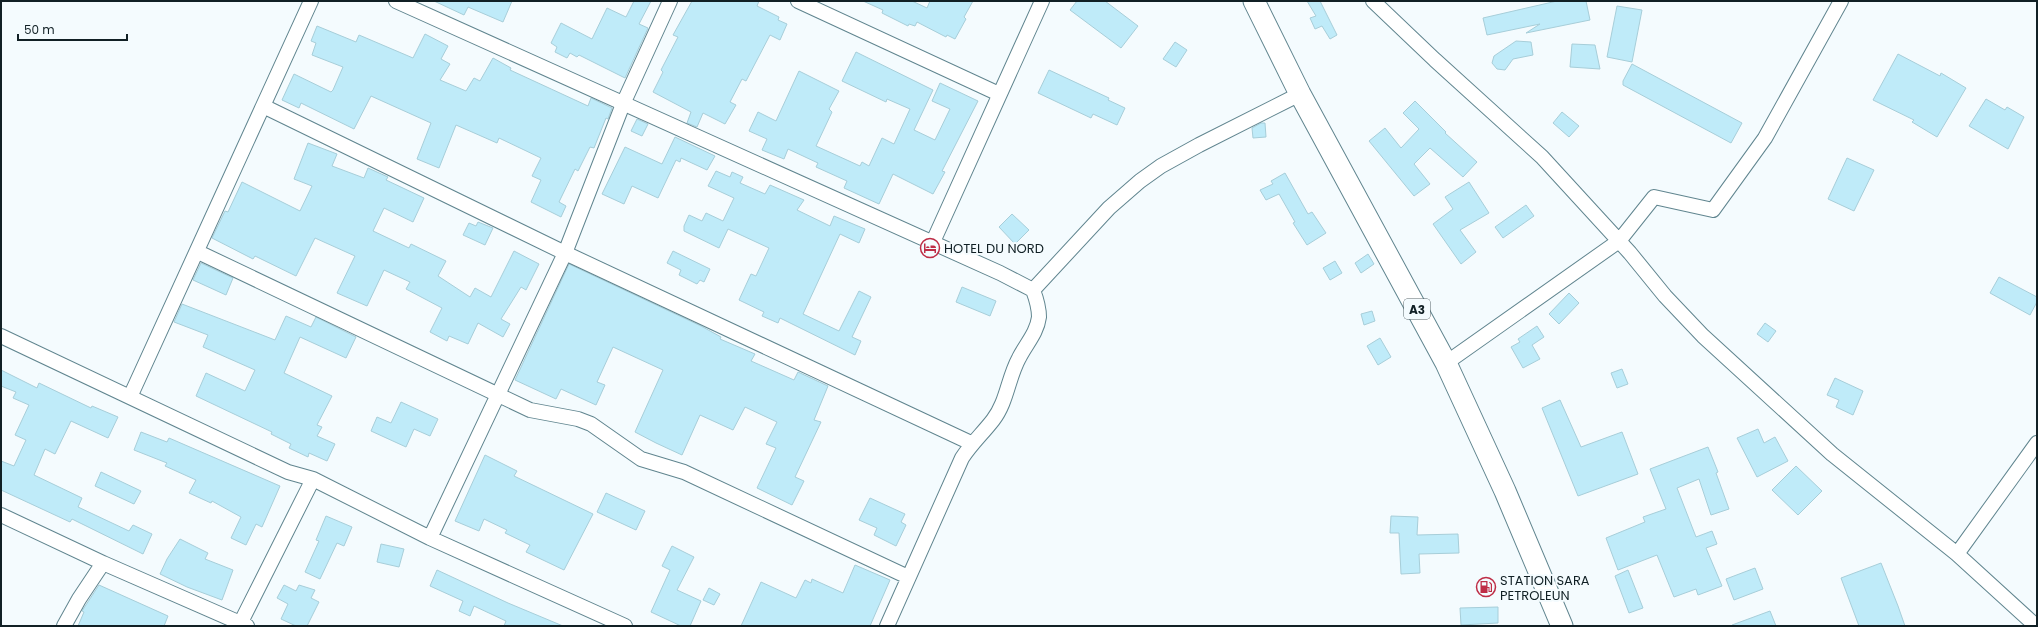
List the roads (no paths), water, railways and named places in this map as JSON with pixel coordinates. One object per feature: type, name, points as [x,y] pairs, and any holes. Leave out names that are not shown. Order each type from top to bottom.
[{"type":"highway","name":"A3","points":[[1254,1],[1300,94],[1446,362],[1505,491],[1562,626]]},
{"type":"street","points":[[130,397],[198,252],[311,1]]},
{"type":"street","points":[[396,1],[932,244],[1000,273],[1033,290],[1039,315],[1037,328],[1019,357],[1000,410],[994,420],[971,443],[952,478],[887,626]]},
{"type":"street","points":[[430,538],[565,253],[623,104],[670,1]]},
{"type":"street","points":[[798,1],[999,94]]},
{"type":"street","points":[[932,244],[1042,1]]},
{"type":"street","points":[[1374,1],[1435,60],[1542,157],[1619,241],[1665,296],[1735,366],[1832,454],[1957,554],[2036,626]]},
{"type":"street","points":[[1446,362],[1619,241],[1654,197],[1713,210],[1765,138],[1841,1]]},
{"type":"street","points":[[1033,290],[1108,208],[1140,181],[1161,166],[1199,145],[1254,119],[1300,94]]},
{"type":"street","points":[[263,106],[565,253],[971,443]]},
{"type":"street","points":[[198,252],[497,396],[530,410],[578,419],[592,424],[641,459],[689,474],[908,577]]},
{"type":"street","points":[[1,336],[288,472],[313,478],[430,538],[625,626]]},
{"type":"street","points":[[1957,554],[2037,444]]},
{"type":"street","points":[[1,515],[103,563],[242,625],[313,478]]},
{"type":"street","points":[[64,626],[79,599],[103,563]]},
{"type":"place","name":"HOTEL DU NORD","points":[[930,248]]},
{"type":"place","name":"STATION SARA PETROLEUN","points":[[1486,587]]}]
